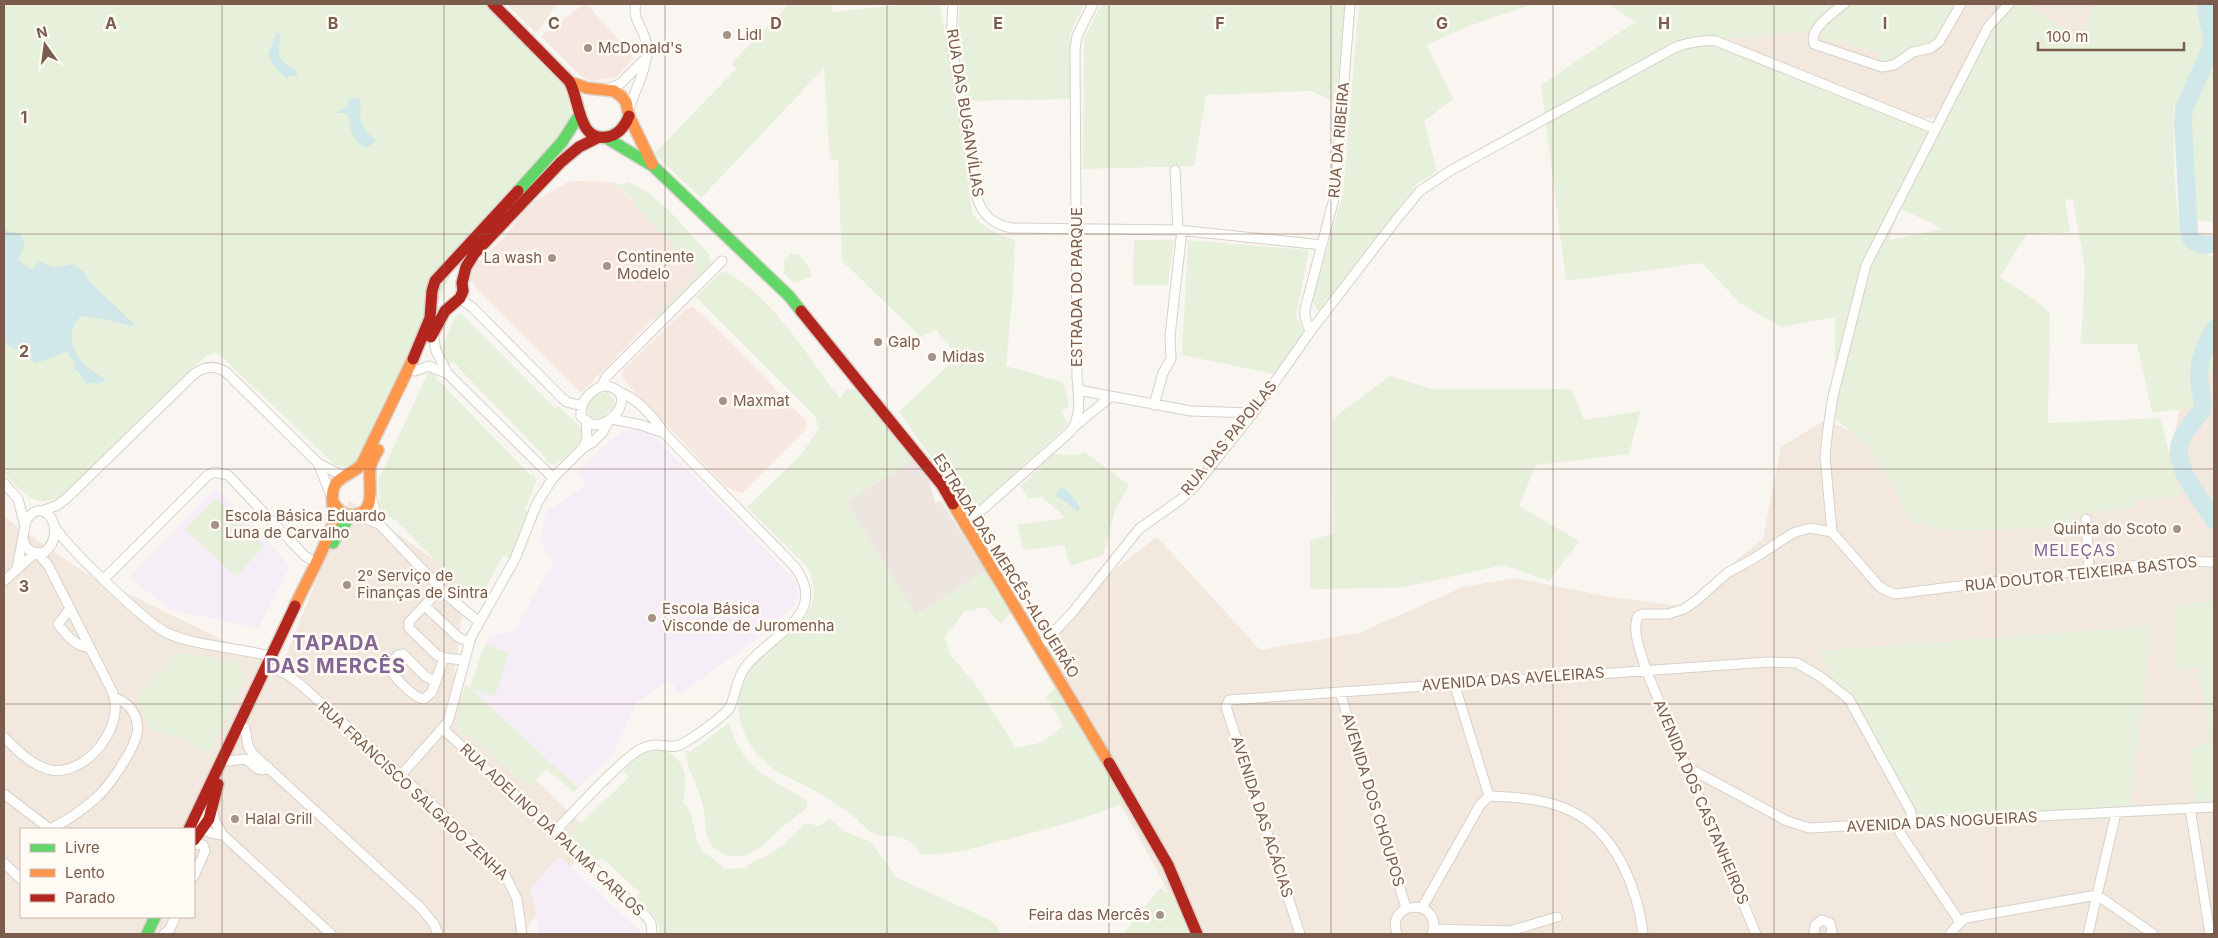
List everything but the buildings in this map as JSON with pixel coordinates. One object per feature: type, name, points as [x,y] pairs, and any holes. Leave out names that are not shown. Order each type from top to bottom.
[{"type":"street","name":"ESTRADA DAS MERCÊS-ALGUEIRÃO","points":[[493,4],[570,82],[576,94],[586,129],[653,166],[789,296],[930,468],[966,524],[1168,865],[1197,934]]},
{"type":"street","points":[[379,524],[371,493],[370,472],[372,462],[442,315],[456,302],[463,291],[462,283],[470,259],[569,154],[579,147],[602,137],[614,136],[621,131],[629,113],[647,56],[647,43],[635,14],[636,4]]},
{"type":"street","name":"RUA DAS BUGANVÍLIAS","points":[[953,4],[951,39],[976,197],[982,212],[992,220],[1011,228],[1076,230]]},
{"type":"street","name":"ESTRADA DO PARQUE","points":[[1075,426],[1078,390],[1075,50],[1077,36],[1093,4]]},
{"type":"street","name":"RUA DA RIBEIRA","points":[[1310,332],[1305,309],[1335,195],[1350,4]]},
{"type":"street","points":[[1844,4],[1816,30],[1813,39],[1814,44],[1882,67],[1894,65],[1913,52],[1935,46],[1961,4]]},
{"type":"street","points":[[1646,670],[1636,629],[1635,621],[1638,616],[1643,614],[1668,614],[1684,609],[1697,600],[1727,572],[1753,559],[1792,533],[1810,528],[1832,532],[1825,457],[1827,438],[1833,396],[1871,252],[1988,27],[2009,4]]},
{"type":"street","name":"RUA DAS PAPOILAS","points":[[1039,647],[1057,630],[1139,529],[1180,500],[1194,486],[1253,413],[1310,332],[1396,220],[1420,191],[1434,180],[1622,76],[1686,43],[1702,40],[1716,41],[1935,129]]},
{"type":"street","points":[[332,499],[336,482],[348,476],[362,464],[425,333],[430,318],[432,284],[436,278],[443,274],[568,135],[586,97],[602,89],[620,84],[647,56]]},
{"type":"street","name":"ESTRADA DAS MERCÊS-ALGUEIRÃO","points":[[570,82],[587,88],[614,91],[621,96],[653,166]]},
{"type":"street","points":[[1154,406],[1163,373],[1171,359],[1170,336],[1180,230],[1175,170]]},
{"type":"street","points":[[1076,230],[1180,230],[1322,246]]},
{"type":"street","points":[[666,434],[641,425],[610,421],[593,425],[581,417],[582,406],[589,395],[602,386],[606,377],[722,260]]},
{"type":"street","points":[[443,274],[450,274],[462,283]]},
{"type":"street","points":[[432,296],[437,302],[444,305],[456,302],[473,308],[561,397],[567,402],[582,406]]},
{"type":"street","points":[[433,333],[436,351],[448,374],[554,478]]},
{"type":"street","points":[[401,776],[444,730],[452,715],[469,642],[515,559],[537,503],[554,478],[583,448],[593,442],[620,410],[622,404],[616,374],[620,364]]},
{"type":"street","points":[[415,371],[429,366],[448,374]]},
{"type":"street","points":[[17,568],[29,516],[58,505],[68,497],[194,374],[210,367],[218,368],[227,373],[318,463],[348,476],[360,477],[371,493],[367,508],[355,515],[340,529],[189,828]]},
{"type":"street","points":[[554,832],[616,770],[641,748],[658,744],[672,747],[682,745],[729,709],[736,683],[744,669],[799,615],[806,599],[804,583],[795,568],[666,434],[657,422],[632,398],[609,386],[602,386]]},
{"type":"street","points":[[1078,390],[1109,398],[1191,412],[1253,413]]},
{"type":"street","points":[[966,524],[1109,398]]},
{"type":"street","points":[[583,448],[587,440],[586,422]]},
{"type":"street","points":[[195,840],[212,808],[214,793],[245,728],[315,562],[333,525],[332,499],[318,463]]},
{"type":"street","points":[[104,578],[207,476],[214,472],[228,475],[305,556],[315,562]]},
{"type":"street","points":[[4,483],[18,499],[52,516],[55,525]]},
{"type":"street","points":[[48,565],[55,525],[68,497]]},
{"type":"street","points":[[18,499],[25,527]]},
{"type":"street","points":[[332,499],[343,513],[355,515],[379,524],[468,614],[480,621]]},
{"type":"street","points":[[2086,518],[2089,570]]},
{"type":"street","name":"RUA FRANCISCO SALGADO ZENHA","points":[[55,525],[70,545],[104,578],[151,621],[170,634],[272,662],[301,685],[504,873],[517,899],[522,934]]},
{"type":"street","name":"RUA DOUTOR TEIXEIRA BASTOS","points":[[1832,532],[1878,585],[1895,594],[2089,570],[2181,561],[2214,562]]},
{"type":"street","points":[[4,737],[22,754],[38,765],[53,770],[68,769],[89,757],[111,731],[116,710],[115,698],[48,565],[36,553],[26,548],[23,538]]},
{"type":"street","points":[[4,581],[36,553],[45,552],[60,544],[70,545]]},
{"type":"street","points":[[441,588],[409,622],[408,628],[437,655],[444,658],[465,660]]},
{"type":"street","points":[[425,606],[458,637],[469,642]]},
{"type":"street","points":[[70,609],[58,624],[78,644],[83,647],[89,646]]},
{"type":"street","points":[[436,682],[425,676],[403,654],[398,655],[389,666],[392,672],[420,699],[430,695],[436,682],[444,658]]},
{"type":"street","name":"AVENIDA DAS AVELEIRAS","points":[[1229,700],[1768,662],[1797,663],[1821,677],[1849,699],[1910,810],[1914,823]]},
{"type":"street","name":"AVENIDA DOS CASTANHEIROS","points":[[1646,670],[1756,934]]},
{"type":"street","points":[[1454,683],[1489,796]]},
{"type":"street","name":"AVENIDA DOS CHOUPOS","points":[[1340,692],[1406,908]]},
{"type":"street","points":[[51,828],[95,798],[128,755],[137,733],[137,722],[126,702],[115,698]]},
{"type":"street","name":"AVENIDA DAS ACÁCIAS","points":[[1229,700],[1226,707],[1300,934]]},
{"type":"street","points":[[245,728],[249,749],[421,908],[434,924],[438,934]]},
{"type":"street","name":"RUA ADELINO DA PALMA CARLOS","points":[[444,730],[650,920],[652,934]]},
{"type":"street","points":[[229,761],[245,759],[258,770],[269,768]]},
{"type":"street","name":"AVENIDA DAS NOGUEIRAS","points":[[1686,766],[1796,825],[1809,828],[2214,807]]},
{"type":"street","points":[[4,794],[49,828]]},
{"type":"street","points":[[1422,908],[1480,805],[1489,796],[1535,800],[1571,810],[1596,826],[1613,849],[1628,878],[1642,918],[1644,934]]},
{"type":"street","points":[[200,806],[200,826],[202,830]]},
{"type":"street","points":[[212,808],[216,822],[223,835],[331,934]]},
{"type":"street","points":[[2190,808],[2210,934]]},
{"type":"street","points":[[2088,934],[2116,813]]},
{"type":"street","points":[[1900,824],[1900,833],[1960,922]]},
{"type":"street","points":[[202,830],[223,835]]},
{"type":"street","points":[[195,842],[203,845],[205,851],[195,874]]},
{"type":"street","points":[[4,863],[20,878]]},
{"type":"street","points":[[1950,934],[1966,918],[2097,895],[2153,934]]},
{"type":"street","points":[[1395,934],[1396,921],[1401,912],[1406,908],[1422,908],[1431,916],[1433,932],[1510,931],[1557,917]]},
{"type":"street","points":[[147,918],[148,933]]},
{"type":"street","points":[[148,933],[155,918]]},
{"type":"street","points":[[164,934],[170,929],[175,918]]},
{"type":"street","points":[[1814,934],[1815,925],[1822,920],[1830,923],[1832,931],[1830,934]]},
{"type":"shaded area","points":[[507,4],[557,4],[536,33]]},
{"type":"shaded area","points":[[584,4],[587,4],[634,58],[617,77],[593,81],[583,78],[541,36]]},
{"type":"shaded area","points":[[1784,4],[2115,4],[2092,39],[2008,19],[1955,116],[1893,121],[1713,44]]},
{"type":"shaded area","points":[[568,182],[615,182],[678,249],[694,261],[697,270],[696,275],[581,393],[477,289],[470,279],[474,265],[504,238],[528,205]]},
{"type":"shaded area","points":[[693,307],[723,334],[807,422],[805,430],[742,493],[726,487],[626,383],[621,375],[625,368],[686,309]]},
{"type":"shaded area","points":[[2214,321],[2214,934],[1190,934],[1151,859],[1032,648],[1115,569],[1157,537],[1260,650],[1359,633],[1463,587],[1515,578],[1605,596],[1679,606],[1763,539],[1781,447],[1825,420],[1891,449],[2166,471],[2199,326]]},
{"type":"shaded area","name":"Escola Básica Visconde de Juromenha","points":[[624,431],[645,431],[653,435],[791,576],[797,585],[798,596],[795,605],[765,633],[680,694],[670,680],[637,702],[613,754],[578,788],[470,688],[488,637],[515,630],[553,562],[539,541],[546,512],[586,485],[577,471],[610,440]]},
{"type":"shaded area","points":[[914,459],[929,479],[935,503],[941,501],[986,571],[916,615],[846,502]]},
{"type":"shaded area","name":"Escola Básica Eduardo Luna de Carvalho","points":[[215,488],[287,563],[289,568],[258,628],[171,610],[129,577]]},
{"type":"shaded area","points":[[349,500],[466,582],[453,686],[508,753],[594,836],[522,934],[4,934],[4,517],[85,573],[281,668]]},
{"type":"shaded area","points":[[559,856],[643,934],[538,934],[536,912],[530,889]]},
{"type":"green space","points":[[4,4],[484,4],[566,89],[571,108],[570,118],[564,130],[526,171],[464,246],[405,373],[356,462],[347,466],[334,464],[221,356],[214,353],[206,356],[192,368],[63,495],[44,501],[37,500],[23,493],[4,473]]},
{"type":"green space","points":[[789,4],[832,4],[833,12],[907,4],[940,4],[973,215],[977,220],[997,233],[1015,240],[1013,290],[1006,366],[1063,382],[1069,406],[1062,412],[1068,425],[972,512],[899,412],[957,357],[936,329],[921,337],[842,261],[838,160],[830,159],[824,68],[701,198],[654,154],[736,69],[731,64]]},
{"type":"green space","points":[[961,4],[1085,4],[1070,33],[1070,99],[967,101],[958,25]]},
{"type":"green space","points":[[1101,4],[1348,4],[1335,102],[1311,91],[1206,95],[1194,166],[1083,169],[1084,39]]},
{"type":"green space","points":[[1359,4],[1533,4],[1464,28],[1426,45],[1454,99],[1424,121],[1437,171],[1417,184],[1319,312],[1312,301],[1343,194]]},
{"type":"green space","points":[[1609,4],[1956,4],[1934,41],[1912,48],[1891,61],[1881,61],[1877,52],[1822,38],[1824,31],[1814,30],[1726,39],[1940,129],[1991,28],[2013,4],[2033,6],[2037,11],[2077,39],[2096,4],[2214,4],[2214,29],[2211,29],[2214,52],[2207,46],[2186,93],[2174,107],[2175,181],[2179,223],[2183,238],[2192,249],[2214,257],[2213,321],[2198,347],[2194,362],[2196,407],[2152,413],[2137,344],[2081,344],[2085,268],[2073,200],[2065,199],[2070,232],[2026,235],[2000,277],[2050,313],[2048,423],[2160,418],[2181,496],[2138,500],[2134,507],[2075,514],[2075,527],[1948,531],[1913,523],[1870,447],[1835,418],[1835,317],[1781,327],[1740,303],[1702,263],[1566,281],[1541,85],[1635,22]],"holes":[[[1900,208],[1943,229],[1889,240]]]},
{"type":"green space","points":[[2213,60],[2214,222],[2195,220],[2190,111]]},
{"type":"green space","points":[[628,182],[651,195],[662,204],[709,254],[711,264],[709,268],[657,319],[654,316],[696,275],[697,270],[694,261],[678,250],[633,204],[635,202],[618,185]]},
{"type":"green space","points":[[1134,240],[1174,240],[1168,285],[1133,285]]},
{"type":"green space","points":[[1188,240],[1309,250],[1296,316],[1304,331],[1274,374],[1182,355]]},
{"type":"green space","points":[[791,253],[799,254],[809,268],[811,277],[794,283],[783,273],[785,270],[783,262]]},
{"type":"green space","points":[[726,272],[759,296],[774,312],[789,329],[840,399],[847,389],[855,390],[914,459],[846,502],[916,615],[986,571],[1011,612],[1001,624],[985,607],[964,612],[945,637],[950,655],[973,681],[1016,748],[1043,742],[1063,726],[1046,696],[1057,688],[1126,802],[1070,822],[978,847],[956,852],[921,854],[907,840],[873,833],[839,806],[811,788],[774,769],[759,756],[744,733],[740,720],[739,694],[743,682],[762,656],[805,617],[811,607],[814,596],[813,582],[808,568],[747,507],[800,456],[819,428],[815,416],[696,297],[720,273]]},
{"type":"green space","points":[[461,313],[555,408],[558,406],[581,428],[583,433],[579,443],[555,465],[546,461],[547,459],[453,362],[449,365],[444,358],[441,348],[455,317]]},
{"type":"green space","points":[[2214,340],[2214,373],[2203,375],[2206,353]]},
{"type":"green space","points":[[430,372],[439,375],[436,378],[537,480],[524,511],[528,511],[522,531],[510,558],[503,556],[477,602],[395,520],[385,514],[380,505],[378,481]]},
{"type":"green space","points":[[1390,376],[1431,389],[1572,389],[1584,420],[1640,411],[1629,454],[1536,465],[1519,506],[1579,541],[1549,581],[1503,565],[1400,588],[1310,589],[1310,540],[1333,534],[1332,419]]},
{"type":"green space","points":[[608,392],[614,399],[614,406],[602,419],[591,418],[586,409],[589,402],[597,395]]},
{"type":"green space","points":[[1085,452],[1129,485],[1116,508],[1103,555],[1070,566],[1064,545],[1024,550],[1017,525],[1066,518],[1042,497],[1028,499],[1021,486],[1053,454],[1075,455]]},
{"type":"green space","points":[[216,498],[264,546],[236,577],[185,529]]},
{"type":"green space","points":[[2214,601],[2214,801],[2195,802],[2189,750],[2210,741],[2198,667],[2177,671],[2175,662],[2174,605]]},
{"type":"green space","points":[[2151,626],[2129,819],[1925,822],[1816,651]]},
{"type":"green space","points":[[485,644],[509,653],[495,696],[471,689],[578,788],[574,792],[546,769],[529,788],[468,734],[463,738],[458,727],[458,713],[465,686],[470,688]]},
{"type":"green space","points":[[177,653],[237,662],[245,677],[209,755],[180,738],[150,730],[137,696]]},
{"type":"green space","points":[[729,723],[742,752],[759,771],[807,800],[807,808],[761,847],[743,856],[721,853],[709,842],[701,801],[685,750],[690,752]]},
{"type":"green space","points":[[660,750],[669,753],[681,764],[685,782],[683,802],[690,810],[697,841],[704,852],[721,865],[723,869],[746,868],[751,863],[782,846],[805,823],[819,826],[830,819],[845,832],[870,841],[897,878],[988,919],[997,926],[1000,934],[659,934],[656,918],[636,898],[640,893],[602,858],[598,861],[569,835],[629,777],[623,771],[643,752]]},
{"type":"green space","name":"Feira das Mercês","points":[[1160,888],[1174,896],[1189,934],[1123,934]]},
{"type":"water","points":[[277,32],[280,34],[279,51],[281,59],[295,70],[297,76],[290,76],[287,79],[274,66],[268,55]]},
{"type":"water","points":[[349,99],[360,99],[360,118],[363,127],[376,141],[367,148],[355,139],[348,115],[335,113],[347,107]]},
{"type":"water","points":[[4,226],[7,231],[21,234],[25,246],[18,259],[27,267],[32,269],[40,261],[53,268],[72,264],[83,271],[89,281],[134,324],[133,326],[85,316],[80,317],[74,326],[72,344],[76,352],[88,367],[104,378],[104,382],[86,384],[78,371],[74,370],[75,363],[67,352],[36,363],[4,342]]},
{"type":"water","points":[[1063,488],[1069,492],[1080,507],[1078,512],[1055,496],[1059,489]]},
{"type":"waterway","points":[[2200,4],[2206,13]]},
{"type":"waterway","points":[[2206,4],[2212,46],[2184,109],[2183,121],[2189,234],[2196,243],[2214,244]]},
{"type":"waterway","points":[[2214,329],[2201,359],[2199,379],[2202,410],[2184,435],[2180,443],[2179,453],[2190,484],[2214,520]]},
{"type":"traffic: fast","points":[[518,191],[562,142],[580,114]]},
{"type":"traffic: fast","points":[[605,137],[653,166],[789,296],[801,311]]},
{"type":"traffic: fast","points":[[333,543],[340,529],[352,515]]},
{"type":"traffic: fast","points":[[147,934],[155,918]]},
{"type":"traffic: slow","points":[[570,82],[587,88],[614,91],[621,96],[626,102],[629,116],[652,164]]},
{"type":"traffic: slow","points":[[295,606],[320,556],[332,526],[334,516],[332,495],[335,485],[362,464],[413,359]]},
{"type":"traffic: slow","points":[[333,502],[340,511],[348,515],[359,514],[365,510],[370,498],[370,468],[378,450]]},
{"type":"traffic: slow","points":[[953,504],[1109,763]]},
{"type":"traffic: jam","points":[[493,4],[569,81],[573,88],[581,117],[590,133],[597,137],[611,136],[621,130],[629,116]]},
{"type":"traffic: jam","points":[[431,337],[445,311],[460,298],[463,291],[462,283],[466,267],[474,254],[561,162],[579,147],[599,137]]},
{"type":"traffic: jam","points":[[413,359],[430,318],[432,291],[435,281],[518,191]]},
{"type":"traffic: jam","points":[[801,311],[942,485],[953,504]]},
{"type":"traffic: jam","points":[[189,828],[295,606]]},
{"type":"traffic: jam","points":[[1109,763],[1168,865],[1197,934]]},
{"type":"traffic: jam","points":[[195,839],[209,819],[218,784]]},
{"type":"place","name":"Lidl","points":[[727,35]]},
{"type":"place","name":"McDonald's","points":[[588,48]]},
{"type":"place","name":"La wash","points":[[552,258]]},
{"type":"place","name":"Continente Modelo","points":[[607,266]]},
{"type":"place","name":"Galp","points":[[878,342]]},
{"type":"place","name":"Midas","points":[[932,357]]},
{"type":"place","name":"Maxmat","points":[[723,401]]},
{"type":"place","name":"Escola Básica Eduardo Luna de Carvalho","points":[[215,525]]},
{"type":"place","name":"Quinta do Scoto","points":[[2177,529]]},
{"type":"place","name":"2º Serviço de Finanças de Sintra","points":[[347,585]]},
{"type":"place","name":"Escola Básica Visconde de Juromenha","points":[[652,618]]},
{"type":"place","name":"Halal Grill","points":[[235,819]]},
{"type":"place","name":"Feira das Mercês","points":[[1160,915]]},
{"type":"district","name":"MELEÇAS","points":[[2075,550]]},
{"type":"district","name":"TAPADA DAS MERCÊS","points":[[336,654]]}]
